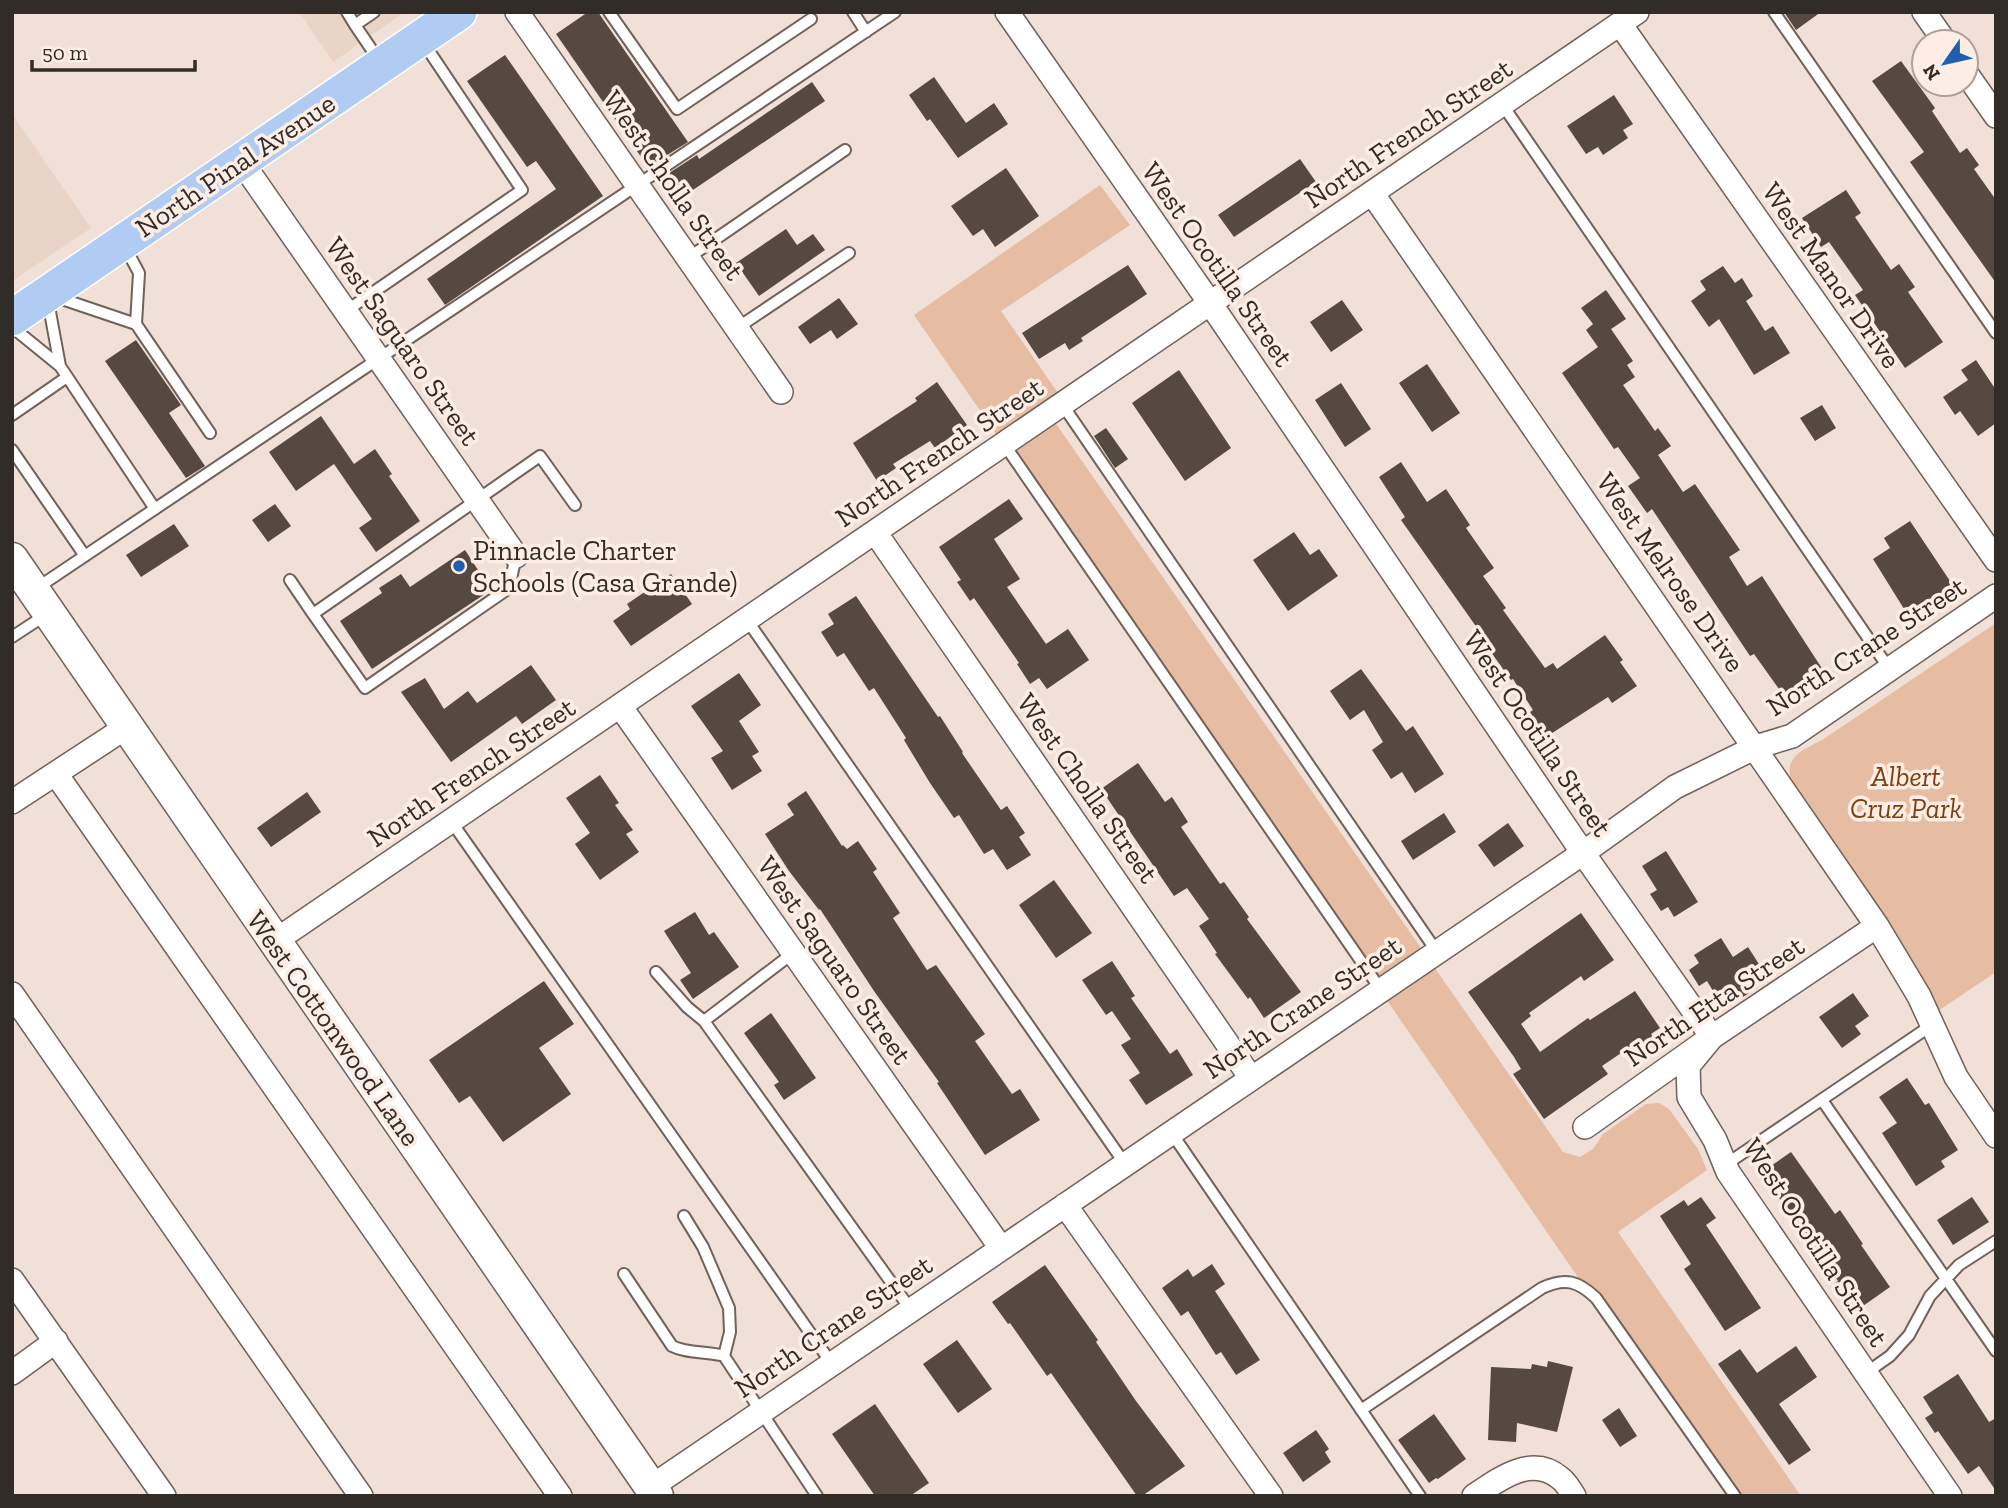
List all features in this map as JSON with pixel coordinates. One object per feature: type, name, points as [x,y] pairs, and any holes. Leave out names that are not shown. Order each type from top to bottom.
[{"type":"main road","name":"North Pinal Avenue","points":[[12,318],[459,12]]},
{"type":"main road","name":"West Cottonwood Lane","points":[[12,559],[654,1491]]},
{"type":"street","name":"West Cholla Street","points":[[517,12],[781,392]]},
{"type":"street","name":"West Ocotilla Street","points":[[1007,12],[1210,303],[1583,853],[1712,1037],[1688,1066],[1689,1097],[1715,1140],[1725,1165],[1950,1496]]},
{"type":"street","points":[[1924,12],[1935,28]]},
{"type":"street","name":"North French Street","points":[[275,941],[1629,18]]},
{"type":"street","name":"West Manor Drive","points":[[1629,18],[1996,560]]},
{"type":"street","points":[[1980,93],[1996,116]]},
{"type":"street","name":"West Saguaro Street","points":[[241,161],[516,556]]},
{"type":"street","name":"West Melrose Drive","points":[[1372,193],[1877,926],[1919,996],[1956,1077],[1993,1126]]},
{"type":"street","name":"West Cholla Street","points":[[875,532],[1251,1077]]},
{"type":"street","name":"North Crane Street","points":[[654,1491],[761,1411],[1583,853],[1675,787],[1756,747],[1792,736],[1996,596]]},
{"type":"street","name":"West Saguaro Street","points":[[620,706],[1001,1248]]},
{"type":"street","points":[[12,802],[128,726]]},
{"type":"street","points":[[56,774],[560,1496]]},
{"type":"street","name":"North Etta Street","points":[[1584,1127],[1877,926]]},
{"type":"street","points":[[12,994],[361,1496]]},
{"type":"street","points":[[1065,1205],[1271,1496]]},
{"type":"street","points":[[12,1280],[164,1496]]},
{"type":"street","points":[[12,1373],[56,1341]]},
{"type":"street","points":[[1474,1496],[1512,1472],[1528,1468],[1545,1470],[1561,1478],[1574,1496]]},
{"type":"lane","points":[[347,12],[382,65]]},
{"type":"lane","points":[[355,24],[373,12]]},
{"type":"lane","points":[[609,12],[677,109],[811,19]]},
{"type":"lane","points":[[853,12],[866,32]]},
{"type":"lane","points":[[12,637],[41,601],[85,556],[895,12]]},
{"type":"lane","points":[[1774,12],[1996,333]]},
{"type":"lane","points":[[346,311],[522,190],[421,38]]},
{"type":"lane","points":[[1502,104],[1890,670]]},
{"type":"lane","points":[[688,258],[845,150]]},
{"type":"lane","points":[[122,242],[139,273],[136,324]]},
{"type":"lane","points":[[737,328],[849,253]]},
{"type":"lane","points":[[60,366],[47,294],[136,324],[210,433]]},
{"type":"lane","points":[[12,327],[60,366],[155,509]]},
{"type":"lane","points":[[12,415],[67,377]]},
{"type":"lane","points":[[1062,404],[1437,952]]},
{"type":"lane","points":[[1004,444],[1381,990]]},
{"type":"lane","points":[[12,450],[85,556]]},
{"type":"lane","points":[[313,614],[540,456],[575,505]]},
{"type":"lane","points":[[290,580],[365,688],[509,588],[516,556]]},
{"type":"lane","points":[[747,620],[1125,1164]]},
{"type":"lane","points":[[451,821],[832,1364]]},
{"type":"lane","points":[[704,1021],[793,953]]},
{"type":"lane","points":[[656,972],[687,1007],[704,1021],[911,1310]]},
{"type":"lane","points":[[1725,1165],[1932,1025]]},
{"type":"lane","points":[[1822,1100],[1996,1351]]},
{"type":"lane","points":[[1171,1132],[1420,1496]]},
{"type":"lane","points":[[684,1216],[703,1248],[729,1308],[730,1332],[724,1356]]},
{"type":"lane","points":[[1866,1373],[1890,1356],[1909,1335],[1930,1296],[1959,1265],[1996,1241]]},
{"type":"lane","points":[[624,1274],[672,1346],[684,1352],[708,1352],[724,1356],[817,1496]]},
{"type":"lane","points":[[1361,1410],[1542,1288],[1557,1281],[1570,1282],[1584,1287],[1596,1298],[1735,1496]]},
{"type":"shaded area","points":[[299,12],[405,12],[333,62]]},
{"type":"shaded area","points":[[12,114],[91,228],[12,281]]},
{"type":"green space","points":[[1100,185],[1130,225],[1001,311],[1058,393],[1043,405],[1563,1152],[1580,1157],[1593,1149],[1603,1134],[1646,1104],[1659,1103],[1669,1109],[1698,1149],[1707,1170],[1618,1232],[1801,1496],[1729,1496],[914,315]]},
{"type":"green space","name":"Albert Cruz Park","points":[[1996,623],[1996,972],[1932,1015],[1791,781],[1790,765],[1802,751]]},
{"type":"building","points":[[588,12],[598,12],[688,142],[648,167],[556,34]]},
{"type":"building","points":[[1784,12],[1821,12],[1796,30]]},
{"type":"building","points":[[505,55],[603,196],[445,305],[427,279],[556,189],[536,161],[527,167],[467,81]]},
{"type":"building","points":[[1901,61],[1910,73],[1910,98],[1928,98],[1935,108],[1932,111],[1960,153],[1967,148],[1979,165],[1974,169],[1996,200],[1996,283],[1910,162],[1924,152],[1872,81]]},
{"type":"building","points":[[934,77],[966,123],[994,103],[1008,124],[958,158],[909,95]]},
{"type":"building","points":[[812,82],[825,101],[681,198],[666,175],[697,155],[699,159]]},
{"type":"building","points":[[1614,95],[1633,124],[1623,130],[1628,138],[1603,155],[1598,147],[1586,154],[1567,126]]},
{"type":"building","points":[[1300,159],[1316,182],[1234,237],[1218,215]]},
{"type":"building","points":[[1006,168],[1039,216],[995,247],[983,229],[973,236],[951,206]]},
{"type":"building","points":[[1846,190],[1861,213],[1855,217],[1891,270],[1899,264],[1915,287],[1908,292],[1943,342],[1905,368],[1855,295],[1863,290],[1829,242],[1821,247],[1802,218]]},
{"type":"building","points":[[786,229],[797,245],[813,234],[825,250],[759,296],[736,263]]},
{"type":"building","points":[[1128,265],[1147,294],[1081,338],[1083,341],[1069,350],[1065,343],[1039,359],[1022,333]]},
{"type":"building","points":[[1723,266],[1735,283],[1742,278],[1753,296],[1746,301],[1765,331],[1773,326],[1790,353],[1754,375],[1719,319],[1709,327],[1691,301],[1706,290],[1700,281]]},
{"type":"building","points":[[1606,290],[1626,319],[1611,329],[1633,361],[1627,365],[1635,377],[1623,385],[1655,431],[1658,428],[1671,446],[1658,455],[1683,492],[1695,484],[1740,550],[1729,557],[1747,586],[1762,576],[1825,673],[1786,699],[1754,654],[1750,656],[1652,509],[1647,513],[1628,486],[1640,478],[1618,447],[1614,449],[1562,373],[1598,347],[1586,330],[1593,324],[1581,308]]},
{"type":"building","points":[[839,298],[858,324],[837,339],[831,330],[810,344],[798,327]]},
{"type":"building","points":[[1342,300],[1363,330],[1331,352],[1310,322]]},
{"type":"building","points":[[136,340],[181,405],[169,413],[205,466],[186,478],[105,361]]},
{"type":"building","points":[[1976,360],[1996,390],[1996,423],[1978,436],[1960,411],[1955,415],[1943,397],[1968,380],[1961,370]]},
{"type":"building","points":[[1427,364],[1460,413],[1432,432],[1399,383]]},
{"type":"building","points":[[1179,370],[1231,448],[1185,481],[1132,403]]},
{"type":"building","points":[[937,382],[967,425],[935,448],[930,441],[893,464],[896,468],[877,481],[853,443],[917,401],[915,398]]},
{"type":"building","points":[[1341,383],[1371,429],[1345,447],[1315,400]]},
{"type":"building","points":[[1822,405],[1836,428],[1815,441],[1800,418]]},
{"type":"building","points":[[321,416],[354,464],[375,449],[392,474],[389,476],[420,521],[376,552],[359,528],[372,519],[334,464],[296,491],[269,452]]},
{"type":"building","points":[[1106,428],[1128,459],[1115,468],[1094,436]]},
{"type":"building","points":[[1401,462],[1427,502],[1446,489],[1470,525],[1466,528],[1494,568],[1483,576],[1506,608],[1503,610],[1545,668],[1553,663],[1557,669],[1605,635],[1637,686],[1612,703],[1608,697],[1546,737],[1513,679],[1511,680],[1485,644],[1487,642],[1401,520],[1405,517],[1379,477]]},
{"type":"building","points":[[1009,499],[1023,519],[994,539],[1020,579],[1007,587],[1046,644],[1068,629],[1089,660],[1047,689],[1039,678],[1030,684],[1017,664],[1019,663],[974,598],[970,601],[957,582],[961,580],[939,547]]},
{"type":"building","points":[[275,504],[291,526],[268,542],[252,520]]},
{"type":"building","points":[[1910,521],[1960,596],[1914,625],[1873,559],[1890,548],[1884,538]]},
{"type":"building","points":[[174,524],[189,546],[141,577],[126,555]]},
{"type":"building","points":[[1294,532],[1310,555],[1319,549],[1338,576],[1288,611],[1253,560]]},
{"type":"building","points":[[465,550],[491,590],[372,669],[340,621],[382,593],[379,588],[401,574],[410,587]]},
{"type":"building","points":[[671,574],[692,604],[631,646],[613,621],[630,609],[627,604]]},
{"type":"building","points":[[856,596],[938,717],[940,716],[1001,810],[1007,806],[1025,833],[1019,837],[1031,855],[1007,870],[993,849],[984,854],[959,815],[954,818],[874,688],[869,691],[844,653],[837,657],[821,632],[834,624],[828,614]]},
{"type":"building","points":[[531,665],[556,700],[522,724],[516,716],[451,762],[401,692],[425,678],[444,709],[468,691],[477,703]]},
{"type":"building","points":[[1361,669],[1406,731],[1413,726],[1444,774],[1415,793],[1402,772],[1391,779],[1372,750],[1383,742],[1364,710],[1350,720],[1330,691]]},
{"type":"building","points":[[739,673],[761,705],[739,721],[759,752],[752,756],[762,771],[732,790],[711,758],[723,751],[691,706]]},
{"type":"building","points":[[1138,763],[1165,802],[1172,797],[1188,822],[1181,827],[1220,884],[1224,882],[1249,917],[1247,919],[1301,992],[1264,1018],[1215,954],[1217,953],[1199,926],[1209,919],[1187,888],[1174,896],[1101,789]]},
{"type":"building","points":[[600,775],[619,803],[615,805],[633,830],[626,834],[639,852],[600,880],[575,844],[590,833],[566,798]]},
{"type":"building","points":[[806,791],[842,846],[847,849],[858,841],[877,869],[873,872],[900,913],[893,918],[927,970],[936,965],[985,1034],[975,1041],[1012,1094],[1020,1089],[1040,1120],[985,1155],[937,1083],[939,1082],[765,834],[794,815],[787,804]]},
{"type":"building","points":[[307,792],[321,812],[271,847],[257,828]]},
{"type":"building","points":[[1444,813],[1456,832],[1413,860],[1401,841]]},
{"type":"building","points":[[1508,823],[1524,846],[1494,867],[1478,845]]},
{"type":"building","points":[[1666,851],[1698,902],[1674,917],[1668,907],[1661,911],[1650,894],[1657,890],[1642,866]]},
{"type":"building","points":[[1054,880],[1092,933],[1056,958],[1019,905]]},
{"type":"building","points":[[695,912],[709,935],[714,932],[739,967],[693,999],[680,980],[691,973],[664,931]]},
{"type":"building","points":[[1581,913],[1614,960],[1584,981],[1581,976],[1529,1013],[1531,1016],[1521,1024],[1540,1052],[1588,1018],[1590,1020],[1635,991],[1660,1028],[1651,1034],[1656,1041],[1635,1055],[1630,1047],[1602,1066],[1608,1074],[1544,1119],[1513,1074],[1521,1069],[1514,1057],[1468,992]]},
{"type":"building","points":[[1721,938],[1733,957],[1748,947],[1764,972],[1752,979],[1757,988],[1724,1009],[1707,981],[1699,986],[1689,970],[1699,963],[1694,955]]},
{"type":"building","points":[[1112,961],[1135,996],[1131,998],[1170,1054],[1177,1049],[1193,1075],[1146,1105],[1129,1080],[1140,1073],[1121,1045],[1131,1039],[1112,1011],[1106,1015],[1082,980]]},
{"type":"building","points":[[544,981],[574,1024],[539,1048],[571,1094],[503,1142],[470,1096],[459,1103],[429,1060]]},
{"type":"building","points":[[1853,993],[1869,1016],[1855,1026],[1861,1034],[1842,1048],[1819,1017]]},
{"type":"building","points":[[771,1013],[816,1078],[784,1100],[774,1085],[779,1082],[744,1033]]},
{"type":"building","points":[[1907,1078],[1925,1105],[1929,1103],[1958,1150],[1941,1161],[1945,1167],[1916,1186],[1882,1133],[1897,1123],[1879,1097]]},
{"type":"building","points":[[1791,1152],[1835,1214],[1840,1210],[1890,1287],[1853,1313],[1833,1285],[1838,1281],[1792,1212],[1790,1213],[1777,1195],[1784,1191],[1768,1168]]},
{"type":"building","points":[[1701,1197],[1716,1218],[1706,1225],[1761,1308],[1725,1331],[1684,1269],[1691,1264],[1660,1216],[1684,1200],[1688,1206]]},
{"type":"building","points":[[1972,1197],[1989,1222],[1953,1245],[1937,1220]]},
{"type":"building","points":[[1212,1264],[1225,1284],[1215,1291],[1260,1360],[1236,1375],[1221,1352],[1216,1355],[1188,1311],[1181,1316],[1162,1288],[1188,1269],[1193,1277]]},
{"type":"building","points":[[1045,1265],[1098,1340],[1096,1342],[1136,1401],[1185,1466],[1142,1496],[1137,1496],[1051,1373],[1047,1376],[992,1302]]},
{"type":"building","points":[[957,1340],[992,1389],[958,1413],[923,1364]]},
{"type":"building","points":[[1796,1346],[1817,1377],[1779,1404],[1811,1450],[1789,1465],[1718,1364],[1740,1349],[1757,1373]]},
{"type":"building","points":[[1548,1361],[1573,1367],[1557,1432],[1517,1423],[1516,1442],[1488,1440],[1491,1367],[1531,1369],[1532,1364],[1547,1367]]},
{"type":"building","points":[[1958,1374],[1989,1422],[1996,1418],[1996,1491],[1979,1466],[1968,1474],[1938,1431],[1935,1433],[1925,1418],[1933,1413],[1923,1397]]},
{"type":"building","points":[[875,1404],[929,1483],[910,1496],[875,1496],[832,1434]]},
{"type":"building","points":[[1619,1408],[1637,1436],[1620,1447],[1602,1420]]},
{"type":"building","points":[[1434,1414],[1466,1459],[1429,1483],[1398,1440]]},
{"type":"building","points":[[1316,1430],[1329,1449],[1325,1452],[1331,1462],[1303,1482],[1283,1453]]},
{"type":"place","name":"Pinnacle Charter Schools (Casa Grande)","points":[[459,566]]}]
